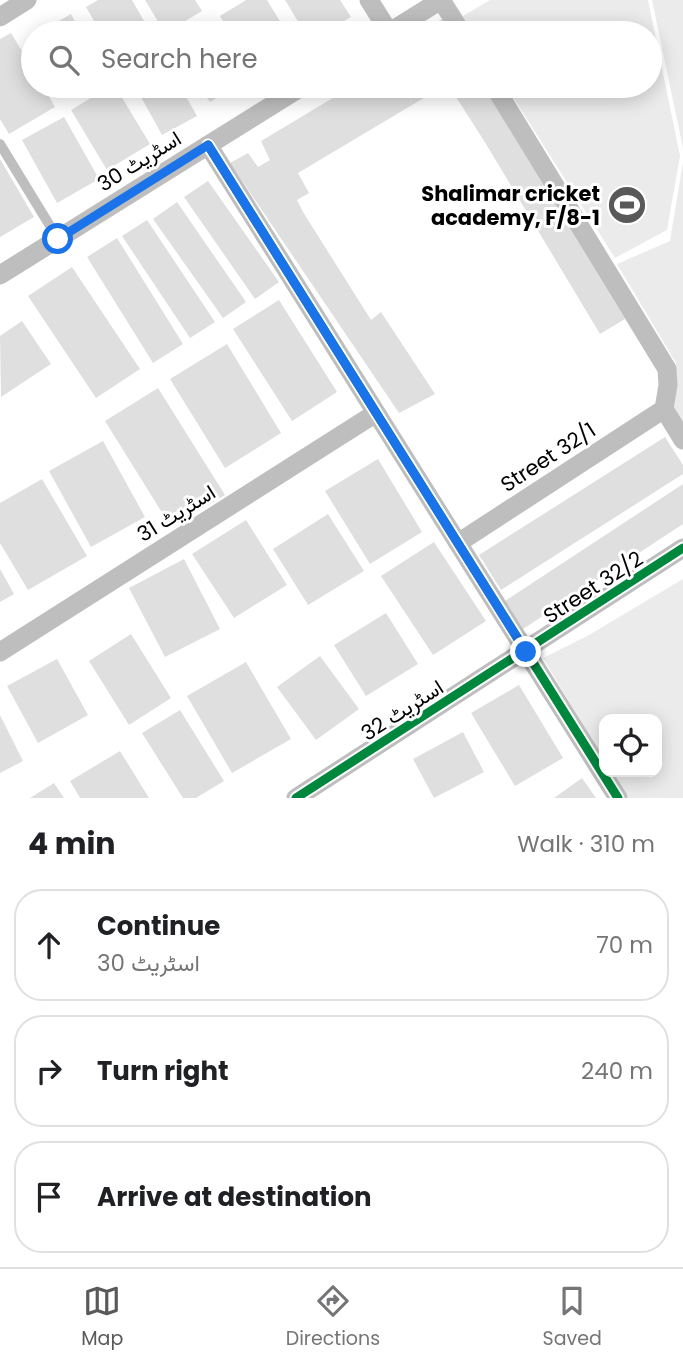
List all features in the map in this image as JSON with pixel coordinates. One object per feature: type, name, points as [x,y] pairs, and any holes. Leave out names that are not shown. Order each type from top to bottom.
[{"type":"street","points":[[0,17],[27,0]]},
{"type":"street","points":[[369,0],[381,21]]},
{"type":"street","points":[[407,21],[441,0],[454,21]]},
{"type":"street","name":"اسٹریٹ 30","points":[[0,275],[284,98]]},
{"type":"street","points":[[501,98],[667,369],[668,385],[664,409],[683,440]]},
{"type":"street","points":[[208,145],[618,798]]},
{"type":"street","name":"Street 32/1","points":[[458,543],[664,409]]},
{"type":"street","name":"اسٹریٹ 31","points":[[0,652],[376,413]]},
{"type":"street","name":"Street 32/2","points":[[526,652],[683,548]]},
{"type":"street","name":"اسٹریٹ 32","points":[[296,798],[526,652]]},
{"type":"lane","points":[[0,144],[58,239]]},
{"type":"shaded area","points":[[490,0],[648,0],[652,21],[466,21],[463,16]]},
{"type":"shaded area","points":[[652,0],[683,0],[683,148],[662,48],[662,21],[656,21]]},
{"type":"shaded area","points":[[662,68],[680,156],[667,230],[615,258],[514,98],[662,98]]},
{"type":"shaded area","points":[[683,162],[683,426],[674,409],[676,363],[617,264],[670,241]]},
{"type":"shaded area","points":[[683,579],[683,798],[627,798],[614,777],[662,777],[662,714],[599,714],[599,752],[543,658],[589,635]]},
{"type":"building","points":[[98,0],[132,0],[144,21],[94,21],[86,7]]},
{"type":"building","points":[[145,0],[195,0],[202,11],[185,21],[158,21]]},
{"type":"building","points":[[246,0],[267,0],[280,21],[223,21],[220,16]]},
{"type":"building","points":[[285,0],[340,0],[351,17],[344,21],[298,21]]},
{"type":"building","points":[[71,14],[75,21],[59,21]]},
{"type":"building","points":[[11,33],[21,49],[21,98],[50,98],[55,107],[9,134],[0,119],[0,39]]},
{"type":"building","points":[[91,98],[122,98],[150,144],[107,170],[71,110]]},
{"type":"building","points":[[142,98],[187,98],[197,116],[162,135]]},
{"type":"building","points":[[333,98],[424,98],[298,173],[309,193],[297,200],[371,320],[381,312],[435,394],[399,413],[230,163],[248,153],[258,167],[270,160],[261,141]]},
{"type":"building","points":[[457,98],[490,98],[625,319],[600,334]]},
{"type":"building","points":[[64,117],[99,179],[57,203],[22,140]]},
{"type":"building","points":[[0,159],[34,217],[0,237]]},
{"type":"building","points":[[208,181],[279,282],[255,299],[184,197]]},
{"type":"building","points":[[177,202],[246,302],[223,318],[153,219]]},
{"type":"building","points":[[147,220],[215,322],[190,338],[122,236]]},
{"type":"building","points":[[117,238],[183,344],[153,363],[87,257]]},
{"type":"building","points":[[72,267],[140,369],[96,398],[28,296]]},
{"type":"building","points":[[279,300],[337,392],[292,421],[233,329]]},
{"type":"building","points":[[22,321],[51,364],[1,397],[0,336]]},
{"type":"building","points":[[227,344],[281,433],[225,468],[170,379]]},
{"type":"building","points":[[158,388],[225,495],[171,527],[105,421]]},
{"type":"building","points":[[665,437],[683,465],[683,474],[501,590],[479,555]]},
{"type":"building","points":[[103,441],[145,517],[91,547],[49,471]]},
{"type":"building","points":[[378,459],[422,532],[370,564],[325,491]]},
{"type":"building","points":[[42,479],[87,556],[28,590],[0,543],[0,503]]},
{"type":"building","points":[[683,484],[683,524],[523,629],[505,601]]},
{"type":"building","points":[[328,514],[364,571],[308,605],[273,549]]},
{"type":"building","points":[[246,520],[287,585],[234,618],[192,554]]},
{"type":"building","points":[[434,542],[486,621],[433,655],[381,576]]},
{"type":"building","points":[[184,559],[220,629],[165,657],[129,588]]},
{"type":"building","points":[[0,569],[14,594],[0,602]]},
{"type":"building","points":[[386,613],[418,664],[366,696],[334,645]]},
{"type":"building","points":[[131,634],[171,698],[129,725],[89,661]]},
{"type":"building","points":[[320,656],[359,709],[316,740],[277,687]]},
{"type":"building","points":[[57,659],[88,715],[38,743],[7,686]]},
{"type":"building","points":[[246,662],[291,739],[232,773],[187,696]]},
{"type":"building","points":[[519,685],[563,758],[515,786],[471,713]]},
{"type":"building","points":[[180,710],[224,781],[196,798],[183,798],[142,733]]},
{"type":"building","points":[[0,715],[23,761],[0,773]]},
{"type":"building","points":[[463,732],[484,772],[434,798],[413,759]]},
{"type":"building","points":[[120,751],[149,798],[80,798],[70,781]]},
{"type":"building","points":[[582,778],[596,798],[554,798]]},
{"type":"building","points":[[54,783],[64,798],[30,798]]},
{"type":"cycle path","points":[[208,145],[618,798]]},
{"type":"cycle path","points":[[296,798],[683,548]]},
{"type":"place","name":"Shalimar cricket academy, F/8-1","points":[[627,205]]},
{"type":"route","points":[[58,239],[208,145],[526,652]]}]
